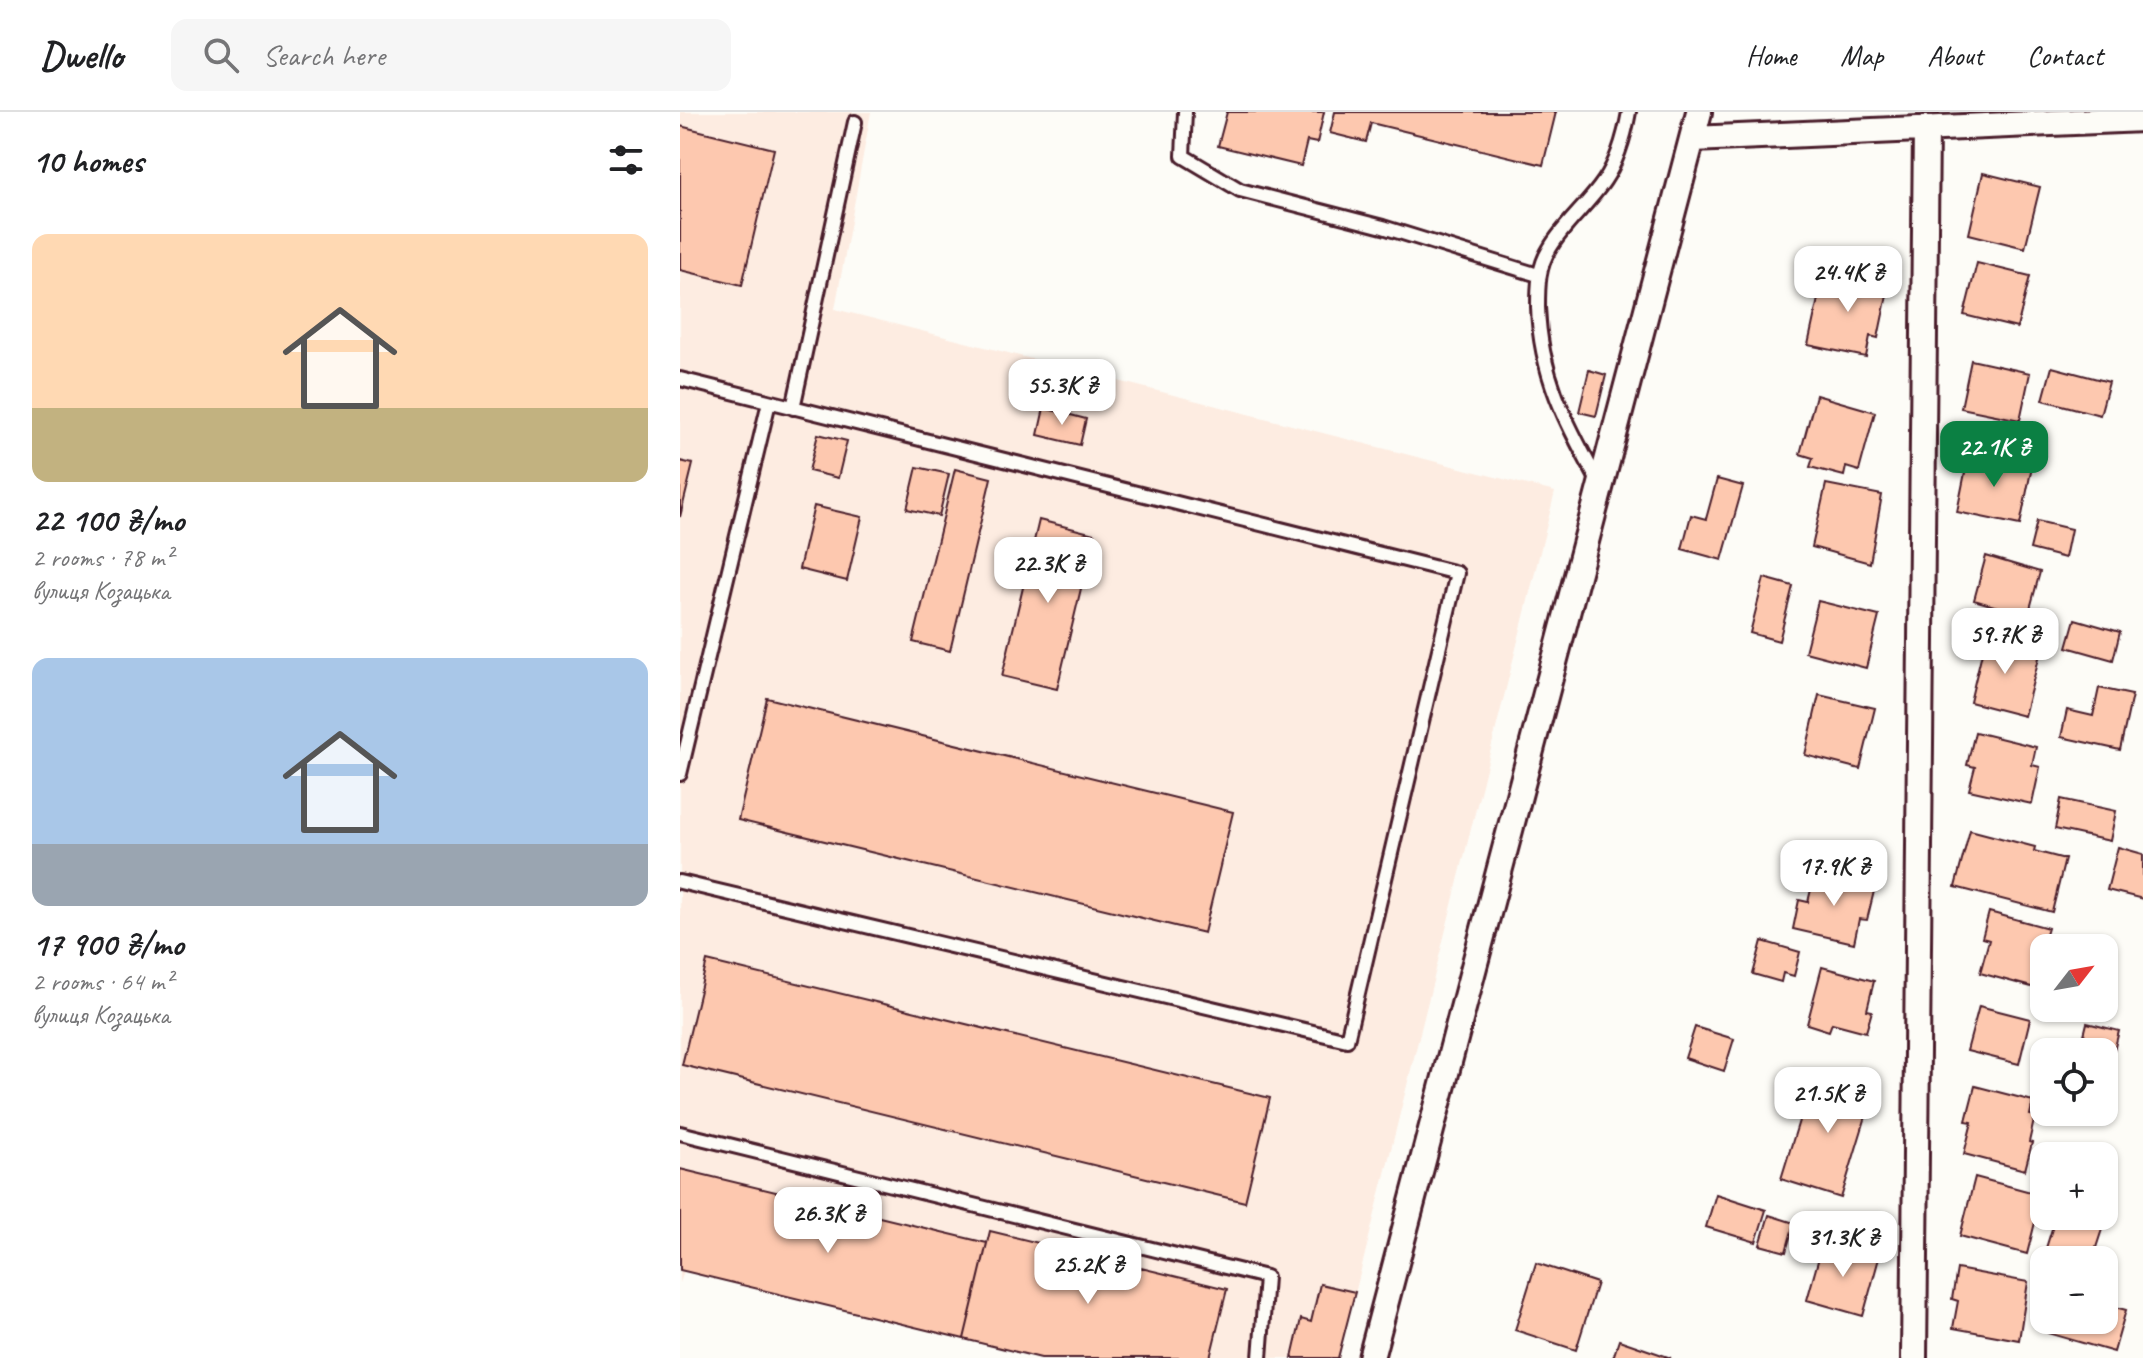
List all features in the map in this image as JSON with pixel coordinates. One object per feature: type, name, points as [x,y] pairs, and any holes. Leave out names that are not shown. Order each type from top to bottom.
[{"type":"street","points":[[1371,1358],[1699,112]]},
{"type":"street","points":[[1693,139],[2143,119]]},
{"type":"street","points":[[1914,1358],[1926,128]]},
{"type":"lane","points":[[1185,112],[1183,156],[1240,190],[1383,227],[1538,275]]},
{"type":"lane","points":[[1601,487],[1554,395],[1542,347],[1538,275],[1550,248],[1606,179],[1626,130],[1629,112]]},
{"type":"lane","points":[[793,408],[855,122]]},
{"type":"lane","points":[[680,379],[1457,573],[1347,1040],[680,882]]},
{"type":"lane","points":[[680,774],[769,402]]},
{"type":"lane","points":[[680,1133],[1266,1277],[1260,1358]]},
{"type":"shaded area","points":[[680,112],[871,112],[835,309],[1555,492],[1339,1358],[1041,1358],[684,1271],[680,1283]]},
{"type":"building","points":[[1227,112],[1324,112],[1317,143],[1307,141],[1301,166],[1218,146]]},
{"type":"building","points":[[1335,112],[1556,112],[1543,165],[1371,123],[1366,142],[1330,133]]},
{"type":"building","points":[[680,126],[774,149],[742,285],[680,270]]},
{"type":"building","points":[[1983,173],[2040,187],[2025,248],[1969,234]]},
{"type":"building","points":[[1977,263],[2030,276],[2017,328],[1964,315]]},
{"type":"building","points":[[1824,271],[1889,285],[1878,338],[1870,336],[1866,357],[1808,345]]},
{"type":"building","points":[[1971,360],[2030,373],[2020,420],[1961,408]]},
{"type":"building","points":[[2052,367],[2109,382],[2100,415],[2043,400]]},
{"type":"building","points":[[1589,370],[1606,375],[1596,416],[1579,412]]},
{"type":"building","points":[[1816,395],[1875,412],[1859,471],[1846,467],[1844,476],[1810,467],[1813,458],[1800,454]]},
{"type":"building","points":[[1044,408],[1086,419],[1080,445],[1038,435]]},
{"type":"building","points":[[818,434],[847,441],[838,478],[809,471]]},
{"type":"building","points":[[1969,453],[2032,466],[2020,525],[1957,512]]},
{"type":"building","points":[[680,461],[693,464],[680,517]]},
{"type":"building","points":[[917,467],[949,474],[939,516],[907,509]]},
{"type":"building","points":[[955,469],[991,478],[950,651],[913,642]]},
{"type":"building","points":[[1717,479],[1743,486],[1722,560],[1682,549],[1691,515],[1706,519]]},
{"type":"building","points":[[1826,484],[1882,495],[1870,563],[1812,547]]},
{"type":"building","points":[[814,506],[862,517],[847,581],[799,569]]},
{"type":"building","points":[[1039,520],[1094,534],[1057,689],[1002,676]]},
{"type":"building","points":[[2037,521],[2071,529],[2065,558],[2030,549]]},
{"type":"building","points":[[1986,556],[2040,572],[2028,616],[1974,600]]},
{"type":"building","points":[[1764,578],[1793,586],[1779,641],[1750,633]]},
{"type":"building","points":[[1818,601],[1879,616],[1866,668],[1805,652]]},
{"type":"building","points":[[2075,619],[2120,632],[2113,660],[2067,647]]},
{"type":"building","points":[[1986,636],[2041,650],[2024,716],[1970,702]]},
{"type":"building","points":[[2099,688],[2132,695],[2120,750],[2061,737],[2067,710],[2093,716]]},
{"type":"building","points":[[1819,695],[1875,708],[1860,769],[1805,755]]},
{"type":"building","points":[[767,698],[1233,812],[1204,933],[738,820]]},
{"type":"building","points":[[1975,732],[2036,747],[2032,765],[2040,767],[2032,804],[1969,790],[1975,767],[1967,765]]},
{"type":"building","points":[[2061,799],[2116,811],[2110,841],[2055,829]]},
{"type":"building","points":[[1970,830],[2035,847],[2034,851],[2065,859],[2052,912],[1955,887]]},
{"type":"building","points":[[2118,847],[2143,854],[2143,899],[2107,890]]},
{"type":"building","points":[[1815,873],[1875,887],[1867,920],[1859,919],[1854,943],[1793,929],[1799,900],[1808,902]]},
{"type":"building","points":[[1989,912],[2048,928],[2046,934],[2030,934],[2030,987],[1980,973],[1989,940],[1982,938]]},
{"type":"building","points":[[1762,941],[1800,952],[1794,976],[1783,973],[1781,982],[1753,974]]},
{"type":"building","points":[[707,961],[1270,1098],[1245,1202],[682,1065]]},
{"type":"building","points":[[1822,967],[1874,981],[1867,1010],[1872,1011],[1866,1032],[1832,1023],[1829,1031],[1807,1024]]},
{"type":"building","points":[[1979,1006],[2030,1019],[2019,1064],[1967,1051]]},
{"type":"building","points":[[2087,1023],[2119,1031],[2117,1038],[2083,1038]]},
{"type":"building","points":[[1695,1027],[1734,1039],[1724,1071],[1685,1058]]},
{"type":"building","points":[[1814,1072],[1874,1090],[1841,1198],[1781,1179]]},
{"type":"building","points":[[1975,1086],[2030,1100],[2030,1126],[2033,1126],[2025,1170],[1964,1154],[1972,1122],[1966,1121]]},
{"type":"building","points":[[680,1169],[987,1243],[964,1339],[680,1270]]},
{"type":"building","points":[[1975,1177],[2030,1192],[2030,1230],[2033,1230],[2027,1254],[1960,1236]]},
{"type":"building","points":[[1716,1194],[1766,1210],[1756,1242],[1706,1227]]},
{"type":"building","points":[[1769,1215],[1794,1223],[1786,1252],[1760,1245]]},
{"type":"building","points":[[2052,1230],[2102,1230],[2097,1246],[2047,1246]]},
{"type":"building","points":[[990,1231],[1227,1289],[1210,1358],[1041,1358],[964,1339]]},
{"type":"building","points":[[1823,1243],[1879,1258],[1863,1316],[1807,1300]]},
{"type":"building","points":[[1536,1263],[1597,1283],[1576,1350],[1515,1330]]},
{"type":"building","points":[[1957,1269],[2028,1282],[2019,1340],[1953,1328],[1958,1301],[1952,1299]]},
{"type":"building","points":[[1320,1284],[1355,1292],[1338,1358],[1292,1358],[1301,1319],[1311,1322]]},
{"type":"building","points":[[2118,1308],[2126,1310],[2114,1352],[2051,1334],[2118,1334]]},
{"type":"building","points":[[1619,1340],[1671,1358],[1613,1358]]}]
